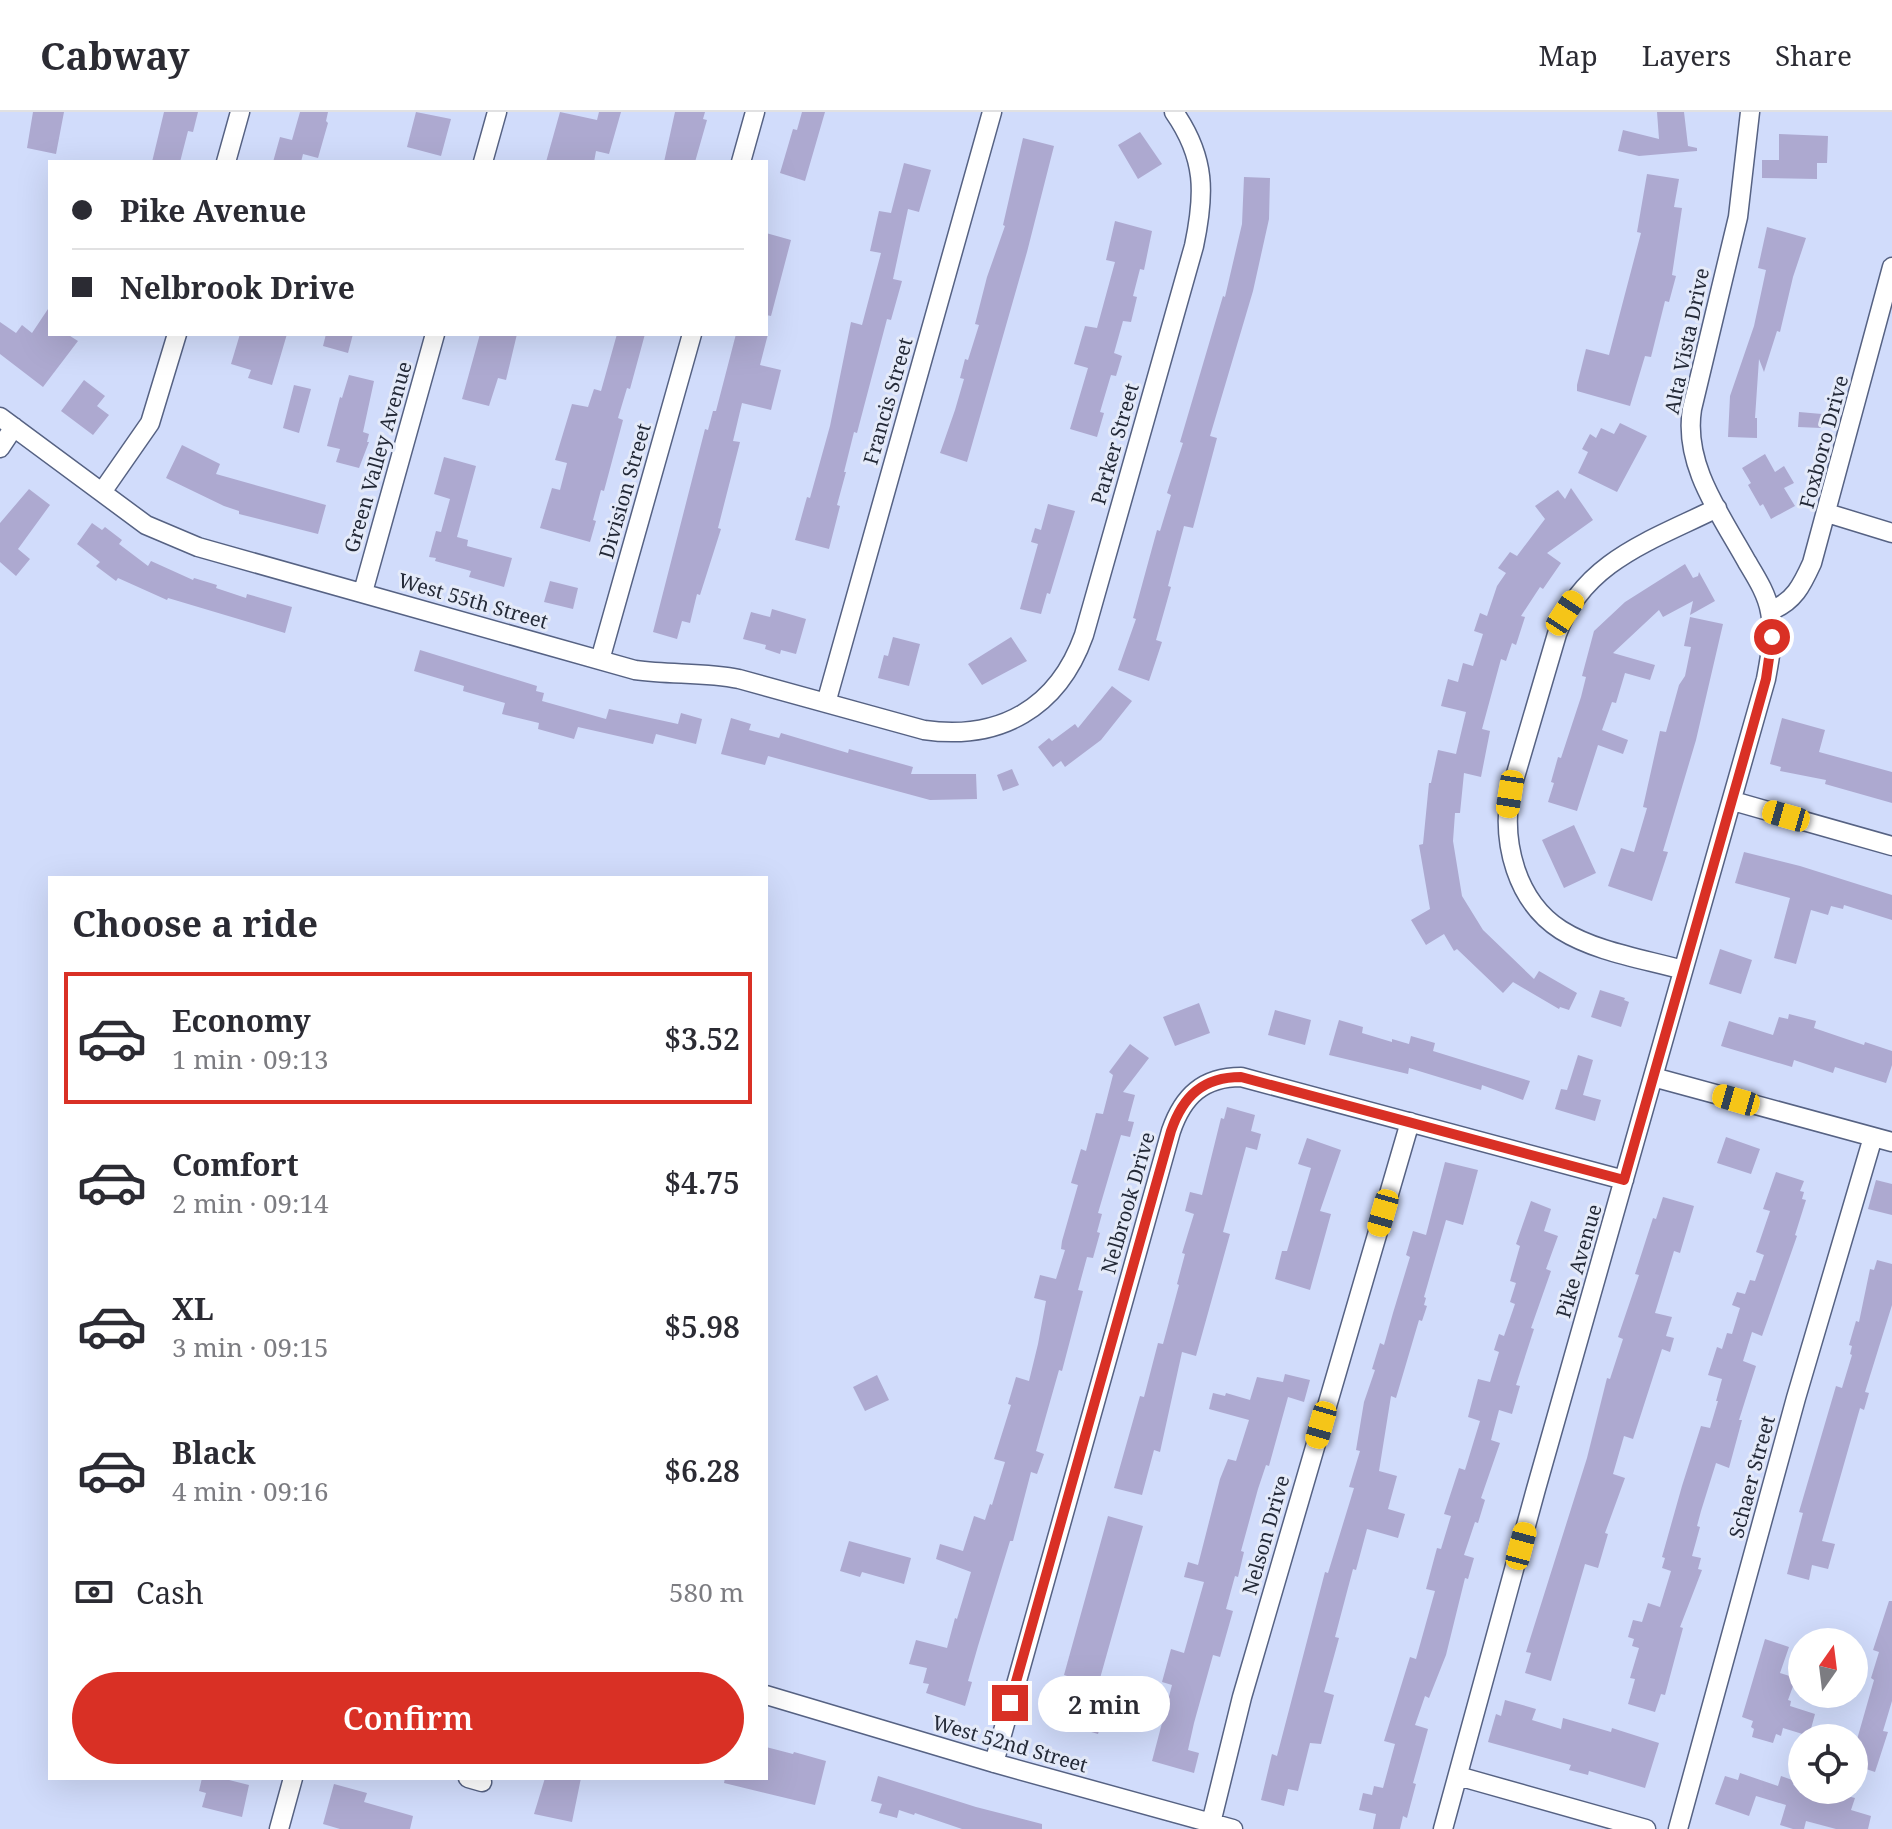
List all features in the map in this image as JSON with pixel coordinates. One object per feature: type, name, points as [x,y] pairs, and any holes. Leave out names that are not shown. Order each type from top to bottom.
[{"type":"street","points":[[227,160],[240,112]]},
{"type":"street","points":[[484,160],[497,112]]},
{"type":"street","points":[[742,160],[755,112]]},
{"type":"street","name":"Francis Street","points":[[826,703],[992,112]]},
{"type":"street","name":"Alta Vista Drive","points":[[1750,112],[1740,205],[1691,418],[1691,443],[1697,467],[1761,587],[1770,611]]},
{"type":"street","name":"Parker Street","points":[[970,732],[1017,718],[1045,698],[1064,677],[1078,654],[1194,246],[1202,206],[1199,162],[1186,129],[1175,113]]},
{"type":"street","name":"Foxboro Drive","points":[[1770,611],[1795,596],[1804,581],[1827,513],[1892,267]]},
{"type":"street","points":[[102,492],[150,423],[176,336]]},
{"type":"street","name":"Green Valley Avenue","points":[[363,592],[434,336]]},
{"type":"street","name":"Division Street","points":[[600,660],[691,336]]},
{"type":"street","points":[[0,448],[7,422]]},
{"type":"street","name":"West 55th Street","points":[[7,422],[146,525],[198,547],[600,660],[655,673],[717,674],[924,730],[970,732]]},
{"type":"street","points":[[1683,970],[1593,944],[1559,929],[1523,885],[1513,865],[1506,821],[1510,794],[1557,634],[1565,613],[1579,591],[1623,555],[1717,508]]},
{"type":"street","points":[[1827,513],[1892,533]]},
{"type":"street","name":"Pike Avenue","points":[[1443,1829],[1766,679],[1772,637],[1770,611]]},
{"type":"street","points":[[1733,801],[1892,846]]},
{"type":"street","name":"Nelbrook Drive","points":[[994,1763],[1171,1131],[1185,1101],[1206,1083],[1225,1077],[1241,1077],[1624,1180]]},
{"type":"street","points":[[1653,1077],[1892,1142]]},
{"type":"street","name":"Nelson Drive","points":[[1211,1823],[1242,1697],[1410,1122]]},
{"type":"street","name":"Schaer Street","points":[[1678,1829],[1792,1413],[1873,1137]]},
{"type":"street","name":"West 52nd Street","points":[[771,1696],[994,1763],[1233,1829]]},
{"type":"street","points":[[1458,1776],[1646,1829]]},
{"type":"street","points":[[279,1829],[292,1780]]},
{"type":"building","points":[[33,112],[64,112],[56,154],[27,148]]},
{"type":"building","points":[[164,112],[198,112],[193,132],[188,131],[181,160],[152,160]]},
{"type":"building","points":[[300,112],[328,112],[318,158],[303,154],[302,160],[274,160],[280,137],[292,140]]},
{"type":"building","points":[[416,112],[451,119],[441,156],[407,147]]},
{"type":"building","points":[[560,112],[597,120],[599,112],[621,112],[609,154],[596,151],[594,160],[547,160]]},
{"type":"building","points":[[675,112],[705,112],[703,119],[707,120],[696,160],[664,160]]},
{"type":"building","points":[[802,112],[825,112],[805,181],[780,173],[793,129],[797,130]]},
{"type":"building","points":[[1657,112],[1684,112],[1688,146],[1697,148],[1697,151],[1639,156],[1618,151],[1623,130],[1659,139]]},
{"type":"building","points":[[1140,132],[1162,164],[1138,179],[1118,145]]},
{"type":"building","points":[[1779,134],[1828,136],[1827,163],[1817,163],[1817,179],[1762,178],[1762,160],[1779,160]]},
{"type":"building","points":[[1023,138],[1054,146],[967,462],[940,453],[964,379],[960,378],[965,359],[968,360],[979,325],[975,324],[1005,226]]},
{"type":"building","points":[[904,163],[931,170],[919,212],[908,209],[893,279],[902,281],[891,320],[887,319],[857,433],[854,432],[829,549],[795,540],[830,426],[851,322],[862,325],[881,253],[870,251],[879,211],[891,213]]},
{"type":"building","points":[[1647,174],[1679,179],[1674,207],[1682,208],[1672,275],[1676,276],[1669,302],[1665,301],[1651,357],[1645,356],[1630,406],[1577,391],[1577,385],[1586,349],[1609,355],[1641,233],[1637,232]]},
{"type":"building","points":[[1244,177],[1270,178],[1269,219],[1253,291],[1210,436],[1217,438],[1193,528],[1184,526],[1168,586],[1171,587],[1156,640],[1162,642],[1149,681],[1118,670],[1136,619],[1133,618],[1157,530],[1160,531],[1171,495],[1167,493],[1183,443],[1180,442],[1225,297],[1242,224]]},
{"type":"building","points":[[1115,221],[1152,231],[1144,270],[1140,269],[1133,296],[1137,297],[1131,322],[1123,321],[1114,353],[1122,356],[1116,376],[1111,375],[1100,412],[1104,413],[1097,437],[1070,429],[1088,368],[1074,364],[1085,326],[1097,328],[1115,262],[1106,260]]},
{"type":"building","points":[[1767,227],[1806,238],[1780,332],[1777,331],[1764,372],[1759,359],[1755,418],[1757,438],[1728,437],[1730,396],[1754,326],[1766,270],[1758,268]]},
{"type":"building","points":[[768,234],[791,240],[771,316],[768,315]]},
{"type":"building","points":[[48,309],[48,336],[70,336],[78,341],[43,387],[0,354],[0,322],[16,333],[22,325],[32,333]]},
{"type":"building","points":[[239,336],[286,336],[272,385],[248,378],[251,370],[231,364]]},
{"type":"building","points":[[326,336],[352,336],[348,353],[323,346]]},
{"type":"building","points":[[479,336],[517,336],[506,380],[498,378],[489,406],[462,399]]},
{"type":"building","points":[[616,336],[644,336],[630,389],[627,388],[618,418],[623,420],[604,491],[601,490],[590,542],[540,528],[552,488],[560,490],[567,463],[555,460],[572,404],[588,407],[594,389],[601,391]]},
{"type":"building","points":[[735,336],[767,336],[760,365],[781,370],[771,410],[742,403],[733,441],[740,442],[718,528],[721,529],[700,595],[697,594],[690,623],[682,621],[677,639],[653,632],[705,429],[708,430],[713,411],[716,411]]},
{"type":"building","points":[[349,375],[374,381],[363,432],[369,434],[369,442],[359,468],[336,462],[340,449],[327,446]]},
{"type":"building","points":[[84,380],[105,396],[97,406],[109,415],[93,435],[61,411]]},
{"type":"building","points":[[294,385],[311,389],[299,433],[283,428]]},
{"type":"building","points":[[1799,412],[1822,414],[1821,428],[1798,427]]},
{"type":"building","points":[[1620,423],[1647,436],[1617,492],[1578,473],[1588,452],[1582,449],[1590,434],[1596,438],[1601,428],[1614,434]]},
{"type":"building","points":[[182,445],[220,464],[216,474],[326,505],[318,534],[239,514],[239,511],[166,478]]},
{"type":"building","points":[[1765,454],[1775,472],[1784,466],[1794,483],[1784,488],[1795,506],[1771,519],[1748,485],[1751,483],[1742,468]]},
{"type":"building","points":[[444,457],[476,466],[457,537],[468,540],[467,546],[512,558],[504,587],[469,577],[471,571],[429,557],[436,531],[441,532],[450,499],[434,494]]},
{"type":"building","points":[[1571,488],[1593,520],[1547,553],[1561,563],[1521,616],[1525,617],[1516,645],[1512,643],[1506,661],[1501,659],[1482,729],[1490,731],[1481,777],[1464,773],[1460,813],[1455,813],[1453,841],[1462,896],[1483,930],[1534,979],[1539,971],[1577,993],[1569,1010],[1559,1009],[1513,982],[1503,993],[1457,949],[1454,951],[1444,934],[1426,945],[1411,920],[1430,909],[1419,845],[1423,844],[1429,783],[1438,750],[1456,754],[1466,712],[1441,706],[1448,679],[1458,682],[1463,663],[1473,666],[1483,634],[1474,631],[1480,613],[1487,616],[1497,586],[1506,573],[1498,568],[1510,552],[1517,556],[1545,519],[1535,506],[1558,490],[1565,499]]},
{"type":"building","points":[[29,489],[50,505],[18,549],[30,559],[16,576],[0,562],[0,523]]},
{"type":"building","points":[[1048,504],[1075,511],[1041,614],[1020,609],[1038,544],[1031,542],[1035,528],[1041,530]]},
{"type":"building","points":[[92,523],[102,530],[105,527],[122,540],[119,544],[148,566],[151,561],[193,580],[217,585],[216,588],[246,598],[247,594],[292,607],[285,633],[167,600],[118,578],[116,581],[96,566],[100,562],[77,544]]},
{"type":"building","points":[[1685,564],[1693,578],[1699,572],[1715,601],[1690,615],[1693,601],[1663,617],[1659,610],[1613,653],[1655,665],[1650,680],[1625,673],[1616,703],[1612,702],[1602,730],[1628,740],[1623,754],[1598,745],[1577,811],[1548,802],[1558,757],[1561,758],[1581,697],[1586,677],[1582,676],[1594,631],[1625,602]]},
{"type":"building","points":[[550,581],[578,588],[573,609],[544,602]]},
{"type":"building","points":[[772,609],[806,619],[796,654],[781,650],[780,654],[765,649],[766,645],[743,639],[751,612],[770,617]]},
{"type":"building","points":[[1690,617],[1723,624],[1696,740],[1663,851],[1668,852],[1652,901],[1608,886],[1621,848],[1634,852],[1647,808],[1643,807],[1660,731],[1666,732],[1679,685],[1685,676],[1691,647],[1684,646]]},
{"type":"building","points":[[893,637],[920,644],[909,686],[878,678]]},
{"type":"building","points":[[1011,637],[1027,661],[982,685],[968,664]]},
{"type":"building","points":[[420,650],[537,686],[536,691],[544,693],[542,701],[606,719],[609,709],[678,724],[681,713],[702,719],[696,744],[656,734],[653,744],[578,727],[574,739],[538,729],[539,723],[502,714],[505,703],[463,691],[464,686],[414,671]]},
{"type":"building","points":[[1112,686],[1132,701],[1101,740],[1065,767],[1061,761],[1053,767],[1038,747],[1075,724],[1078,728]]},
{"type":"building","points":[[731,718],[751,724],[749,730],[779,738],[781,733],[848,753],[849,749],[913,767],[911,774],[976,774],[977,799],[930,800],[768,756],[765,765],[721,754]]},
{"type":"building","points":[[1782,718],[1825,730],[1819,752],[1892,772],[1892,803],[1825,784],[1826,780],[1780,771],[1781,767],[1770,764]]},
{"type":"building","points":[[1012,769],[1019,785],[1003,791],[997,775]]},
{"type":"building","points":[[1574,825],[1596,873],[1564,888],[1542,840]]},
{"type":"building","points":[[1744,852],[1892,895],[1892,920],[1844,905],[1843,909],[1831,906],[1828,915],[1811,910],[1796,964],[1774,958],[1790,898],[1735,883]]},
{"type":"building","points":[[1720,949],[1752,960],[1741,994],[1709,984]]},
{"type":"building","points":[[1600,990],[1629,1002],[1621,1027],[1591,1017]]},
{"type":"building","points":[[1199,1003],[1210,1033],[1175,1046],[1163,1017]]},
{"type":"building","points":[[1275,1010],[1311,1020],[1305,1045],[1268,1035]]},
{"type":"building","points":[[1789,1014],[1816,1021],[1814,1028],[1892,1051],[1892,1065],[1886,1083],[1835,1067],[1833,1073],[1794,1060],[1792,1067],[1721,1046],[1729,1021],[1773,1035],[1779,1017],[1788,1019]]},
{"type":"building","points":[[1339,1020],[1363,1027],[1362,1033],[1392,1042],[1392,1039],[1409,1044],[1411,1036],[1435,1043],[1433,1051],[1530,1081],[1523,1100],[1482,1085],[1481,1090],[1409,1068],[1408,1074],[1329,1055]]},
{"type":"building","points":[[1130,1044],[1149,1058],[1123,1092],[1135,1095],[1128,1121],[1134,1122],[1130,1137],[1121,1135],[1098,1213],[1102,1214],[1097,1232],[1100,1233],[1093,1258],[1087,1257],[1078,1290],[1083,1291],[1062,1371],[1059,1370],[1036,1451],[1044,1454],[1037,1474],[1031,1472],[1013,1541],[1010,1541],[968,1681],[972,1682],[965,1706],[926,1693],[929,1684],[923,1683],[927,1668],[909,1664],[916,1640],[947,1648],[971,1572],[936,1559],[940,1544],[963,1551],[974,1516],[985,1520],[992,1505],[1005,1462],[994,1459],[1011,1405],[1008,1404],[1016,1377],[1029,1381],[1038,1344],[1046,1301],[1034,1298],[1040,1275],[1056,1279],[1065,1250],[1061,1249],[1062,1241],[1078,1185],[1071,1183],[1081,1149],[1086,1151],[1096,1113],[1103,1114],[1113,1075],[1109,1072]]},
{"type":"building","points":[[1578,1055],[1593,1060],[1583,1095],[1601,1100],[1595,1121],[1555,1109],[1561,1089],[1567,1090]]},
{"type":"building","points":[[1227,1107],[1255,1115],[1251,1131],[1261,1134],[1257,1150],[1246,1147],[1223,1232],[1230,1234],[1196,1356],[1182,1352],[1160,1452],[1154,1450],[1142,1495],[1114,1488],[1140,1396],[1144,1397],[1158,1343],[1163,1344],[1179,1285],[1185,1254],[1182,1253],[1194,1214],[1185,1211],[1190,1192],[1202,1195],[1221,1118],[1224,1119]]},
{"type":"building","points":[[1726,1137],[1760,1149],[1751,1174],[1717,1163]]},
{"type":"building","points":[[1307,1138],[1341,1150],[1320,1211],[1331,1214],[1310,1290],[1275,1279],[1282,1251],[1287,1251],[1311,1168],[1298,1164]]},
{"type":"building","points":[[1445,1162],[1478,1170],[1463,1225],[1446,1220],[1424,1297],[1424,1305],[1427,1306],[1422,1321],[1419,1320],[1396,1398],[1391,1396],[1379,1471],[1397,1476],[1388,1509],[1405,1514],[1398,1538],[1367,1529],[1335,1637],[1339,1638],[1324,1692],[1334,1695],[1321,1744],[1310,1743],[1298,1791],[1288,1789],[1284,1806],[1261,1800],[1272,1754],[1277,1756],[1325,1572],[1328,1573],[1354,1488],[1349,1487],[1360,1451],[1356,1450],[1364,1402],[1375,1370],[1372,1369],[1380,1343],[1384,1345],[1410,1257],[1406,1255],[1413,1231],[1426,1235]]},
{"type":"building","points":[[1776,1172],[1804,1181],[1800,1191],[1804,1192],[1802,1199],[1806,1200],[1797,1236],[1762,1336],[1752,1332],[1743,1361],[1756,1366],[1739,1420],[1742,1420],[1729,1468],[1716,1463],[1701,1511],[1692,1556],[1701,1558],[1698,1569],[1702,1570],[1680,1627],[1683,1628],[1665,1695],[1661,1694],[1655,1712],[1628,1704],[1635,1679],[1630,1678],[1639,1648],[1632,1646],[1634,1639],[1628,1637],[1633,1620],[1642,1622],[1648,1603],[1660,1607],[1671,1571],[1662,1568],[1665,1558],[1662,1557],[1701,1426],[1710,1428],[1718,1401],[1722,1379],[1708,1375],[1717,1347],[1722,1349],[1727,1333],[1732,1334],[1740,1308],[1732,1305],[1737,1292],[1745,1294],[1750,1280],[1755,1281],[1764,1255],[1756,1252],[1770,1211],[1763,1209]]},
{"type":"building","points":[[1876,1180],[1892,1184],[1892,1215],[1868,1209]]},
{"type":"building","points":[[1663,1197],[1694,1206],[1680,1253],[1674,1251],[1655,1313],[1672,1317],[1666,1336],[1674,1338],[1670,1352],[1662,1349],[1633,1439],[1624,1436],[1613,1474],[1625,1478],[1605,1533],[1608,1534],[1598,1568],[1585,1564],[1551,1681],[1525,1673],[1531,1653],[1526,1652],[1587,1458],[1607,1378],[1610,1379],[1623,1339],[1618,1337],[1639,1275],[1635,1274]]},
{"type":"building","points":[[1531,1201],[1551,1209],[1544,1231],[1558,1236],[1546,1269],[1551,1271],[1531,1328],[1534,1329],[1516,1385],[1520,1386],[1512,1414],[1499,1410],[1491,1440],[1500,1443],[1481,1498],[1485,1500],[1478,1523],[1475,1522],[1464,1555],[1474,1558],[1468,1579],[1465,1578],[1446,1655],[1429,1698],[1425,1696],[1415,1725],[1428,1729],[1407,1818],[1403,1816],[1400,1829],[1373,1829],[1376,1814],[1359,1810],[1363,1793],[1372,1795],[1374,1786],[1383,1788],[1395,1744],[1384,1741],[1410,1657],[1416,1659],[1435,1591],[1426,1589],[1437,1548],[1441,1549],[1451,1516],[1444,1514],[1459,1468],[1465,1470],[1480,1421],[1468,1417],[1478,1379],[1490,1382],[1499,1352],[1494,1350],[1499,1334],[1504,1336],[1515,1304],[1510,1302],[1516,1283],[1510,1281],[1520,1246],[1516,1244]]},
{"type":"building","points":[[1877,1260],[1892,1264],[1892,1305],[1865,1392],[1869,1393],[1864,1410],[1860,1408],[1822,1541],[1835,1544],[1828,1569],[1812,1565],[1809,1580],[1787,1574],[1803,1513],[1799,1512],[1836,1386],[1842,1388],[1852,1355],[1852,1346],[1849,1345],[1856,1321],[1859,1322],[1870,1269],[1874,1270]]},
{"type":"building","points":[[1285,1374],[1310,1380],[1304,1402],[1288,1397],[1269,1466],[1266,1465],[1258,1489],[1241,1551],[1244,1552],[1238,1577],[1235,1576],[1226,1609],[1233,1611],[1220,1657],[1213,1655],[1194,1723],[1188,1750],[1199,1753],[1194,1773],[1152,1761],[1172,1685],[1162,1682],[1171,1649],[1184,1653],[1204,1582],[1184,1577],[1188,1562],[1198,1565],[1220,1479],[1228,1459],[1236,1461],[1249,1420],[1209,1409],[1213,1393],[1225,1396],[1226,1393],[1250,1400],[1257,1377],[1283,1382]]},
{"type":"building","points":[[877,1375],[889,1400],[865,1411],[853,1387]]},
{"type":"building","points":[[1108,1516],[1143,1526],[1095,1696],[1108,1700],[1098,1734],[1054,1721]]},
{"type":"building","points":[[849,1541],[911,1558],[904,1584],[862,1572],[860,1577],[840,1571]]},
{"type":"building","points":[[1889,1601],[1892,1601],[1892,1701],[1883,1731],[1888,1732],[1875,1772],[1868,1770],[1868,1724],[1861,1724],[1868,1708],[1874,1680],[1871,1678],[1879,1652],[1873,1650]]},
{"type":"building","points":[[1765,1639],[1788,1647],[1780,1673],[1788,1676],[1788,1708],[1815,1714],[1812,1724],[1788,1724],[1788,1730],[1783,1728],[1781,1736],[1776,1734],[1773,1743],[1752,1737],[1753,1721],[1742,1717]]},
{"type":"building","points":[[1505,1700],[1536,1709],[1532,1720],[1561,1729],[1563,1718],[1611,1732],[1612,1728],[1659,1743],[1645,1788],[1589,1771],[1588,1775],[1569,1770],[1571,1765],[1488,1742],[1496,1714],[1501,1716]]},
{"type":"building","points":[[768,1748],[826,1761],[815,1805],[724,1783],[725,1780],[768,1780]]},
{"type":"building","points":[[1740,1773],[1778,1786],[1781,1776],[1788,1778],[1788,1804],[1853,1804],[1851,1810],[1871,1816],[1868,1829],[1836,1829],[1806,1821],[1804,1829],[1793,1829],[1780,1825],[1786,1805],[1756,1796],[1749,1816],[1715,1804],[1725,1776],[1738,1780]]},
{"type":"building","points":[[878,1776],[1042,1824],[1042,1829],[962,1829],[915,1813],[899,1810],[897,1818],[879,1813],[882,1804],[871,1801]]},
{"type":"building","points":[[202,1780],[229,1780],[249,1785],[242,1817],[202,1807],[206,1793],[199,1791]]},
{"type":"building","points":[[544,1780],[581,1780],[572,1822],[534,1814]]},
{"type":"building","points":[[334,1784],[367,1793],[364,1802],[413,1816],[410,1829],[340,1829],[323,1824]]},
{"type":"route","points":[[1010,1703],[1171,1131],[1185,1101],[1206,1083],[1225,1077],[1241,1077],[1624,1180],[1733,801],[1766,679],[1772,637]]}]
